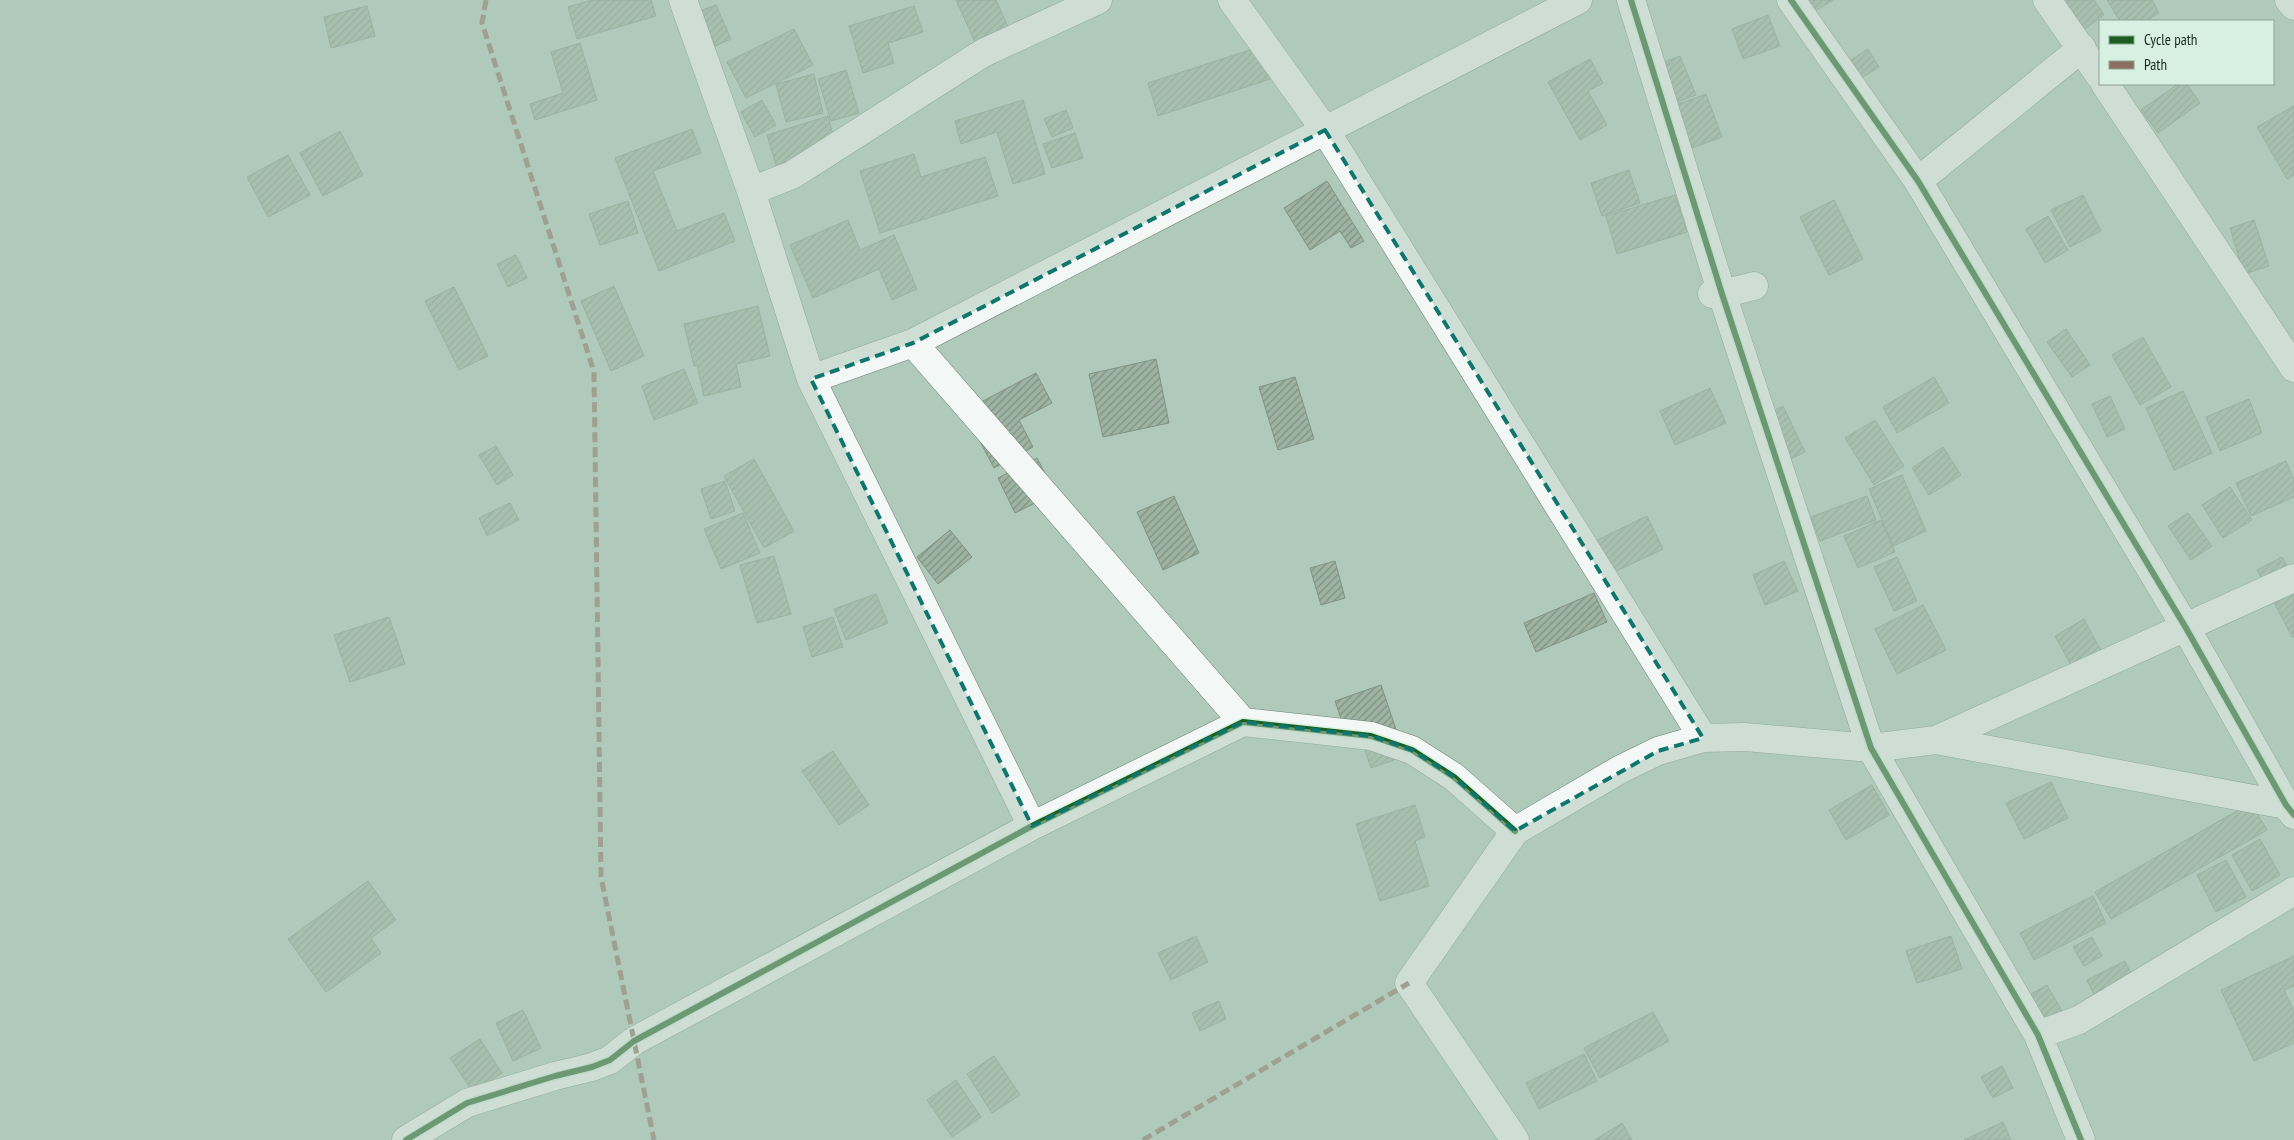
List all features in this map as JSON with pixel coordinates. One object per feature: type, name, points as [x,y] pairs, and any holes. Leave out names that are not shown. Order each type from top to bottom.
[{"type":"street","points":[[683,0],[751,191],[811,379],[1032,826]]},
{"type":"street","points":[[751,191],[792,174],[983,53],[1098,0]]},
{"type":"street","points":[[1232,0],[1325,130],[1703,738]]},
{"type":"street","points":[[811,379],[913,343],[1578,0]]},
{"type":"street","points":[[1631,0],[1717,294],[1871,748],[2038,1035],[2081,1140]]},
{"type":"street","points":[[1791,0],[1918,181],[2186,628],[2290,810]]},
{"type":"street","points":[[2047,0],[2099,74]]},
{"type":"street","points":[[2289,0],[2294,6]]},
{"type":"street","points":[[1918,181],[2082,48]]},
{"type":"street","points":[[2106,85],[2294,368]]},
{"type":"street","points":[[1717,294],[1754,286]]},
{"type":"street","points":[[913,343],[1243,722]]},
{"type":"street","points":[[1514,1140],[1409,983],[1515,831],[1621,769],[1658,750],[1703,738],[1745,737],[1871,748],[1936,740],[2294,578]]},
{"type":"street","points":[[406,1140],[467,1104],[610,1060],[634,1041],[1032,826],[1243,722],[1371,736],[1412,750],[1454,777],[1515,831]]},
{"type":"street","points":[[1936,740],[2290,810]]},
{"type":"street","points":[[2038,1035],[2079,1020],[2294,891]]},
{"type":"highlighted area","points":[[1325,130],[1703,738],[1658,751],[1515,831],[1454,777],[1412,750],[1371,736],[1243,722],[1032,826],[811,379],[913,343]]},
{"type":"building","points":[[592,0],[651,0],[656,16],[577,39],[568,7]]},
{"type":"building","points":[[956,0],[996,0],[1013,38],[980,53]]},
{"type":"building","points":[[1802,0],[1833,0],[1810,14]]},
{"type":"building","points":[[2056,0],[2094,0],[2104,15],[2079,33]]},
{"type":"building","points":[[2107,0],[2152,0],[2159,13],[2148,20],[2119,20]]},
{"type":"building","points":[[716,5],[731,39],[715,46],[700,11]]},
{"type":"building","points":[[367,6],[375,36],[331,48],[324,17]]},
{"type":"building","points":[[914,6],[923,32],[888,43],[894,63],[863,73],[849,26]]},
{"type":"building","points":[[1768,15],[1780,46],[1743,59],[1732,29]]},
{"type":"building","points":[[794,29],[813,65],[746,98],[727,62]]},
{"type":"building","points":[[580,43],[597,100],[535,120],[530,104],[563,93],[551,52]]},
{"type":"building","points":[[1259,47],[1270,79],[1158,116],[1148,83]]},
{"type":"building","points":[[1868,49],[1879,67],[1858,80],[1848,62]]},
{"type":"building","points":[[1680,56],[1696,95],[1667,106],[1651,67]]},
{"type":"building","points":[[1590,59],[1603,83],[1588,91],[1607,125],[1580,140],[1548,82]]},
{"type":"building","points":[[846,70],[859,113],[831,121],[818,79]]},
{"type":"building","points":[[814,74],[823,113],[786,122],[776,84]]},
{"type":"building","points":[[2177,85],[2188,85],[2200,103],[2158,133],[2141,110]]},
{"type":"building","points":[[1706,94],[1722,137],[1689,149],[1673,106]]},
{"type":"building","points":[[762,100],[776,125],[755,137],[741,112]]},
{"type":"building","points":[[1023,100],[1045,174],[1013,184],[997,132],[961,144],[955,121]]},
{"type":"building","points":[[2294,106],[2294,175],[2287,179],[2257,127]]},
{"type":"building","points":[[1066,110],[1073,128],[1052,137],[1044,119]]},
{"type":"building","points":[[828,116],[836,147],[776,165],[767,135]]},
{"type":"building","points":[[692,129],[701,153],[653,171],[677,231],[724,213],[735,241],[659,271],[615,158]]},
{"type":"building","points":[[340,131],[363,175],[323,196],[300,153]]},
{"type":"building","points":[[1075,133],[1083,158],[1052,168],[1043,144]]},
{"type":"building","points":[[914,154],[921,177],[985,157],[998,196],[880,233],[860,171]]},
{"type":"building","points":[[288,155],[310,195],[268,217],[247,177]]},
{"type":"building","points":[[1629,170],[1640,203],[1602,216],[1591,183]]},
{"type":"building","points":[[1327,181],[1364,241],[1351,248],[1340,231],[1310,250],[1284,208]]},
{"type":"building","points":[[1675,195],[1687,232],[1617,254],[1606,216]]},
{"type":"building","points":[[2083,195],[2101,231],[2070,247],[2051,210]]},
{"type":"building","points":[[1834,200],[1863,259],[1829,275],[1800,217]]},
{"type":"building","points":[[628,201],[638,233],[600,245],[589,214]]},
{"type":"building","points":[[2048,216],[2068,250],[2045,263],[2026,229]]},
{"type":"building","points":[[848,220],[860,250],[894,235],[917,289],[892,300],[879,269],[813,298],[790,245]]},
{"type":"building","points":[[2254,220],[2269,266],[2244,274],[2230,228]]},
{"type":"building","points":[[516,255],[527,278],[508,287],[497,264]]},
{"type":"building","points":[[614,286],[644,356],[611,371],[581,301]]},
{"type":"building","points":[[454,287],[488,356],[459,370],[425,301]]},
{"type":"building","points":[[758,306],[770,356],[736,364],[741,387],[704,396],[697,365],[694,366],[684,324]]},
{"type":"building","points":[[2066,329],[2090,365],[2072,377],[2047,342]]},
{"type":"building","points":[[2143,337],[2171,387],[2140,405],[2112,355]]},
{"type":"building","points":[[1156,359],[1169,423],[1103,437],[1089,374]]},
{"type":"building","points":[[684,369],[698,403],[654,420],[642,386]]},
{"type":"building","points":[[1036,373],[1052,403],[1019,420],[1033,447],[994,468],[964,411]]},
{"type":"building","points":[[1295,377],[1314,439],[1278,450],[1259,387]]},
{"type":"building","points":[[1934,377],[1949,403],[1897,433],[1883,407]]},
{"type":"building","points":[[1710,388],[1726,423],[1675,445],[1660,411]]},
{"type":"building","points":[[2183,391],[2212,453],[2174,470],[2146,408]]},
{"type":"building","points":[[2110,396],[2125,429],[2107,437],[2092,404]]},
{"type":"building","points":[[2249,399],[2262,433],[2220,451],[2206,417]]},
{"type":"building","points":[[1783,406],[1805,452],[1782,463],[1761,417]]},
{"type":"building","points":[[1875,420],[1904,466],[1874,485],[1845,438]]},
{"type":"building","points":[[496,446],[513,475],[497,485],[479,455]]},
{"type":"building","points":[[1943,447],[1961,475],[1929,495],[1912,468]]},
{"type":"building","points":[[1037,458],[1055,493],[1015,513],[998,478]]},
{"type":"building","points":[[754,459],[794,531],[764,548],[724,476]]},
{"type":"building","points":[[2286,461],[2294,480],[2294,497],[2251,516],[2236,483]]},
{"type":"building","points":[[1902,475],[1926,531],[1893,546],[1869,489]]},
{"type":"building","points":[[725,481],[735,511],[711,519],[701,489]]},
{"type":"building","points":[[2230,487],[2252,520],[2223,538],[2202,505]]},
{"type":"building","points":[[1174,496],[1199,553],[1163,570],[1137,512]]},
{"type":"building","points":[[1867,496],[1876,520],[1820,541],[1811,517]]},
{"type":"building","points":[[510,503],[519,520],[487,536],[479,518]]},
{"type":"building","points":[[743,513],[760,553],[721,569],[704,529]]},
{"type":"building","points":[[2188,513],[2212,546],[2191,560],[2168,526]]},
{"type":"building","points":[[1647,516],[1663,549],[1593,582],[1577,550]]},
{"type":"building","points":[[1881,520],[1895,552],[1858,568],[1844,536]]},
{"type":"building","points":[[950,530],[972,557],[938,584],[917,557]]},
{"type":"building","points":[[774,556],[791,614],[757,623],[740,565]]},
{"type":"building","points":[[1897,557],[1917,601],[1894,611],[1874,567]]},
{"type":"building","points":[[2282,557],[2294,579],[2294,637],[2292,637],[2257,570]]},
{"type":"building","points":[[1335,561],[1345,598],[1321,605],[1310,568]]},
{"type":"building","points":[[1784,561],[1798,591],[1765,605],[1753,575]]},
{"type":"building","points":[[1594,593],[1607,622],[1536,652],[1524,623]]},
{"type":"building","points":[[876,594],[888,623],[846,640],[834,609]]},
{"type":"building","points":[[1923,605],[1946,650],[1897,674],[1875,629]]},
{"type":"building","points":[[389,617],[405,664],[350,682],[334,635]]},
{"type":"building","points":[[833,617],[843,647],[812,657],[803,627]]},
{"type":"building","points":[[2084,619],[2105,658],[2076,674],[2055,636]]},
{"type":"building","points":[[1381,685],[1405,756],[1371,768],[1359,732],[1347,736],[1335,701]]},
{"type":"building","points":[[833,751],[869,805],[839,825],[802,771]]},
{"type":"building","points":[[2051,782],[2068,818],[2024,839],[2006,803]]},
{"type":"building","points":[[1872,785],[1889,815],[1846,840],[1829,810]]},
{"type":"building","points":[[2251,803],[2267,830],[2111,919],[2095,892]]},
{"type":"building","points":[[1415,805],[1425,837],[1415,841],[1429,886],[1380,901],[1356,824]]},
{"type":"building","points":[[2260,839],[2280,875],[2252,891],[2232,855]]},
{"type":"building","points":[[2226,860],[2246,897],[2216,912],[2197,875]]},
{"type":"building","points":[[368,881],[396,920],[371,938],[381,953],[326,992],[288,939]]},
{"type":"building","points":[[2093,896],[2106,923],[2034,960],[2020,933]]},
{"type":"building","points":[[1196,936],[1208,962],[1171,980],[1158,953]]},
{"type":"building","points":[[1951,936],[1962,969],[1917,983],[1906,951]]},
{"type":"building","points":[[2092,937],[2102,956],[2084,966],[2073,947]]},
{"type":"building","points":[[2294,956],[2294,986],[2284,990],[2294,1011],[2294,1043],[2254,1061],[2221,990]]},
{"type":"building","points":[[2125,961],[2139,991],[2101,1009],[2087,980]]},
{"type":"building","points":[[2047,985],[2073,1030],[2042,1048],[2015,1003]]},
{"type":"building","points":[[1219,1001],[1226,1019],[1200,1031],[1192,1013]]},
{"type":"building","points":[[523,1010],[541,1048],[513,1061],[496,1023]]},
{"type":"building","points":[[1653,1012],[1669,1041],[1600,1078],[1584,1048]]},
{"type":"building","points":[[480,1039],[502,1073],[473,1092],[450,1058]]},
{"type":"building","points":[[1584,1054],[1597,1081],[1539,1109],[1526,1083]]},
{"type":"building","points":[[994,1056],[1020,1095],[992,1113],[967,1074]]},
{"type":"building","points":[[2002,1066],[2013,1088],[1993,1098],[1981,1077]]},
{"type":"building","points":[[956,1080],[981,1117],[952,1137],[927,1100]]},
{"type":"building","points":[[2003,1122],[2011,1140],[1964,1140]]},
{"type":"building","points":[[1622,1123],[1632,1140],[1595,1140]]},
{"type":"marked path","points":[[486,0],[482,23],[594,372],[601,877],[654,1140]]},
{"type":"marked path","points":[[1143,1140],[1409,983]]},
{"type":"cycle path","points":[[1631,0],[1722,294],[1871,748],[2038,1035],[2081,1140]]},
{"type":"cycle path","points":[[1791,0],[1918,181],[2186,628],[2286,805],[2294,815]]},
{"type":"cycle path","points":[[406,1140],[467,1103],[555,1076],[592,1067],[610,1060],[634,1041],[1032,826],[1243,722],[1371,736],[1412,750],[1454,777],[1515,831]]}]
